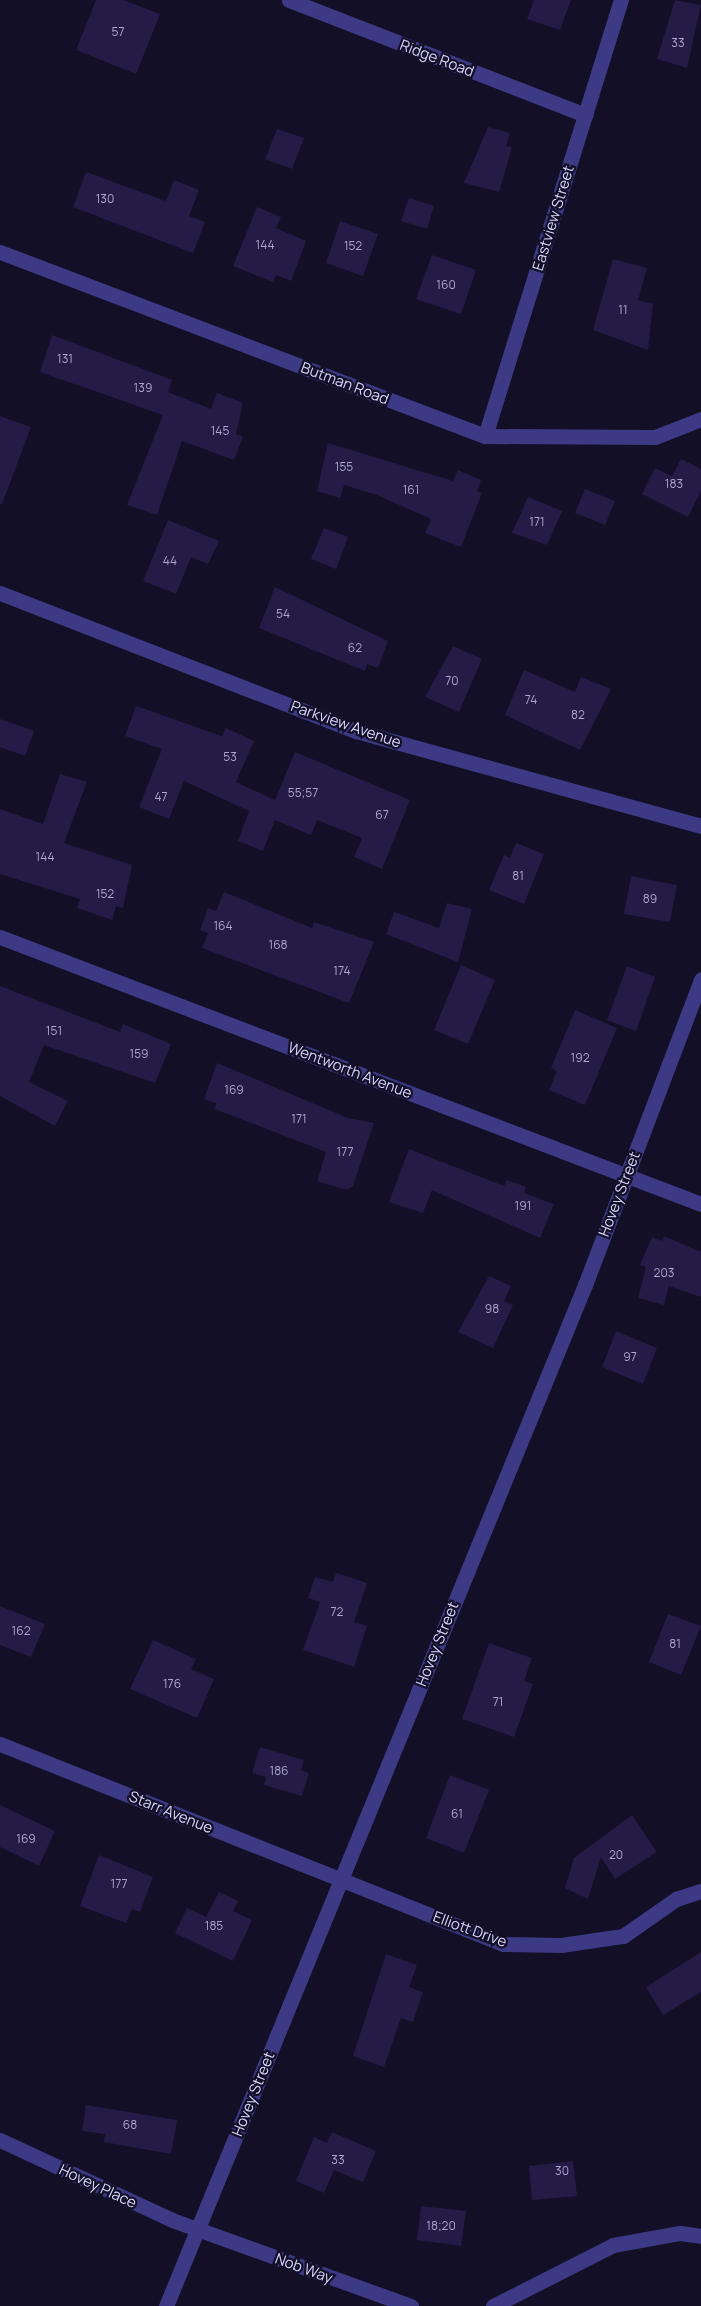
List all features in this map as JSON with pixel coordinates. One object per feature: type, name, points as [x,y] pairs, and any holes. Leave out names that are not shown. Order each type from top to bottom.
[{"type":"street","name":"Ridge Road","points":[[288,0],[585,115]]},
{"type":"street","name":"Eastview Street","points":[[485,436],[621,0]]},
{"type":"street","name":"Butman Road","points":[[0,252],[485,436],[655,437],[701,419]]},
{"type":"street","name":"Parkview Avenue","points":[[0,593],[356,731],[701,826]]},
{"type":"street","name":"Wentworth Avenue","points":[[0,937],[701,1204]]},
{"type":"street","name":"Hovey Street","points":[[166,2306],[626,1176],[701,979]]},
{"type":"street","name":"Starr Avenue","points":[[0,1744],[341,1879]]},
{"type":"street","name":"Elliott Drive","points":[[341,1879],[504,1944],[561,1945],[623,1936],[676,1899],[701,1891]]},
{"type":"street","name":"Hovey Place","points":[[0,2140],[197,2229]]},
{"type":"street","name":"Nob Way","points":[[197,2229],[411,2306]]},
{"type":"street","points":[[492,2306],[613,2245],[681,2233],[701,2236]]},
{"type":"building","points":[[96,0],[123,0],[160,14],[136,74],[76,50]]},
{"type":"building","points":[[534,0],[571,0],[560,30],[527,19]]},
{"type":"building","points":[[675,0],[701,5],[687,68],[657,59]]},
{"type":"building","points":[[488,127],[510,133],[506,146],[512,147],[499,192],[464,183]]},
{"type":"building","points":[[277,129],[304,138],[292,169],[265,159]]},
{"type":"building","points":[[86,172],[166,201],[174,180],[199,190],[189,216],[205,222],[193,253],[73,207]]},
{"type":"building","points":[[409,198],[434,206],[427,229],[401,221]]},
{"type":"building","points":[[257,207],[281,217],[276,228],[306,241],[291,281],[276,275],[273,282],[233,266]]},
{"type":"building","points":[[340,221],[378,234],[363,276],[326,263]]},
{"type":"building","points":[[432,255],[476,270],[461,314],[416,299]]},
{"type":"building","points":[[613,259],[647,268],[638,300],[653,304],[648,350],[593,330]]},
{"type":"building","points":[[52,335],[172,380],[168,392],[211,409],[217,393],[243,403],[236,434],[243,437],[234,460],[182,441],[157,515],[127,505],[163,415],[40,372]]},
{"type":"building","points":[[0,416],[31,427],[2,504],[0,504]]},
{"type":"building","points":[[328,443],[453,481],[458,470],[481,480],[477,491],[482,493],[461,547],[425,533],[431,519],[377,495],[344,485],[340,498],[317,491]]},
{"type":"building","points":[[681,459],[701,469],[701,491],[688,517],[642,494],[655,468],[672,476]]},
{"type":"building","points":[[585,489],[615,501],[605,525],[575,513]]},
{"type":"building","points":[[528,497],[562,511],[547,545],[512,533]]},
{"type":"building","points":[[168,520],[219,541],[208,564],[191,557],[176,594],[143,581]]},
{"type":"building","points":[[324,528],[348,537],[336,569],[311,559]]},
{"type":"building","points":[[275,587],[388,641],[378,668],[367,664],[365,671],[259,628]]},
{"type":"building","points":[[453,646],[482,659],[459,712],[425,697]]},
{"type":"building","points":[[524,670],[575,692],[581,677],[611,689],[580,750],[505,715]]},
{"type":"building","points":[[136,706],[222,736],[226,728],[254,741],[236,782],[275,800],[295,752],[410,800],[382,869],[354,857],[362,838],[317,820],[311,835],[275,820],[263,851],[238,841],[249,811],[184,781],[169,819],[139,807],[162,749],[125,736]]},
{"type":"building","points":[[0,719],[34,731],[25,756],[0,747]]},
{"type":"building","points":[[60,774],[87,782],[64,843],[132,865],[123,908],[116,906],[112,920],[77,908],[80,899],[0,874],[0,809],[43,824]]},
{"type":"building","points":[[516,843],[544,854],[524,904],[489,890],[504,855],[510,858]]},
{"type":"building","points":[[631,876],[677,885],[670,922],[624,914]]},
{"type":"building","points":[[224,892],[312,928],[314,922],[374,942],[349,1003],[202,948],[208,933],[200,930],[208,908],[216,911]]},
{"type":"building","points":[[447,903],[472,909],[458,962],[386,934],[394,912],[439,928]]},
{"type":"building","points":[[461,965],[495,980],[468,1044],[434,1030]]},
{"type":"building","points":[[627,966],[655,977],[636,1031],[607,1020]]},
{"type":"building","points":[[0,986],[120,1032],[123,1024],[171,1044],[155,1083],[44,1045],[29,1082],[68,1101],[55,1126],[0,1096]]},
{"type":"building","points":[[575,1010],[617,1028],[585,1105],[549,1090],[557,1071],[551,1068]]},
{"type":"building","points":[[217,1063],[348,1118],[374,1123],[353,1186],[347,1190],[317,1181],[326,1152],[215,1109],[216,1103],[204,1099]]},
{"type":"building","points":[[409,1149],[504,1186],[507,1180],[526,1187],[524,1193],[554,1204],[540,1238],[432,1190],[423,1213],[389,1202]]},
{"type":"building","points":[[664,1236],[701,1252],[701,1297],[669,1286],[664,1305],[638,1298],[646,1267],[640,1265],[652,1237],[662,1241]]},
{"type":"building","points":[[489,1276],[511,1286],[504,1301],[513,1305],[493,1348],[458,1332]]},
{"type":"building","points":[[616,1331],[657,1348],[643,1384],[602,1367]]},
{"type":"building","points":[[336,1573],[367,1583],[354,1622],[367,1626],[354,1667],[303,1650],[320,1602],[308,1598],[315,1577],[333,1582]]},
{"type":"building","points":[[0,1606],[45,1624],[31,1657],[0,1645]]},
{"type":"building","points":[[668,1614],[701,1626],[681,1675],[649,1662]]},
{"type":"building","points":[[153,1640],[196,1659],[191,1669],[214,1679],[197,1718],[130,1689]]},
{"type":"building","points":[[489,1643],[532,1658],[524,1681],[533,1684],[514,1737],[462,1719]]},
{"type":"building","points":[[260,1747],[304,1760],[301,1770],[309,1773],[302,1796],[264,1785],[266,1777],[252,1773]]},
{"type":"building","points":[[450,1775],[489,1790],[464,1853],[426,1838]]},
{"type":"building","points":[[0,1805],[55,1831],[39,1866],[0,1847]]},
{"type":"building","points":[[632,1815],[657,1852],[615,1879],[601,1857],[588,1899],[565,1888],[574,1858]]},
{"type":"building","points":[[99,1855],[153,1877],[140,1912],[132,1909],[126,1923],[80,1906]]},
{"type":"building","points":[[219,1892],[238,1901],[233,1911],[252,1920],[233,1961],[175,1933],[187,1908],[206,1917]]},
{"type":"building","points":[[701,1952],[701,1992],[663,2015],[646,1987]]},
{"type":"building","points":[[386,1954],[417,1965],[409,1987],[423,1992],[413,2022],[401,2018],[384,2067],[353,2056]]},
{"type":"building","points":[[86,2105],[177,2120],[171,2154],[104,2142],[105,2134],[82,2131]]},
{"type":"building","points":[[332,2132],[376,2151],[363,2182],[334,2170],[324,2193],[296,2181],[314,2137],[327,2143]]},
{"type":"building","points":[[573,2161],[577,2196],[532,2200],[529,2166]]},
{"type":"building","points":[[421,2206],[466,2211],[461,2246],[417,2240]]}]
